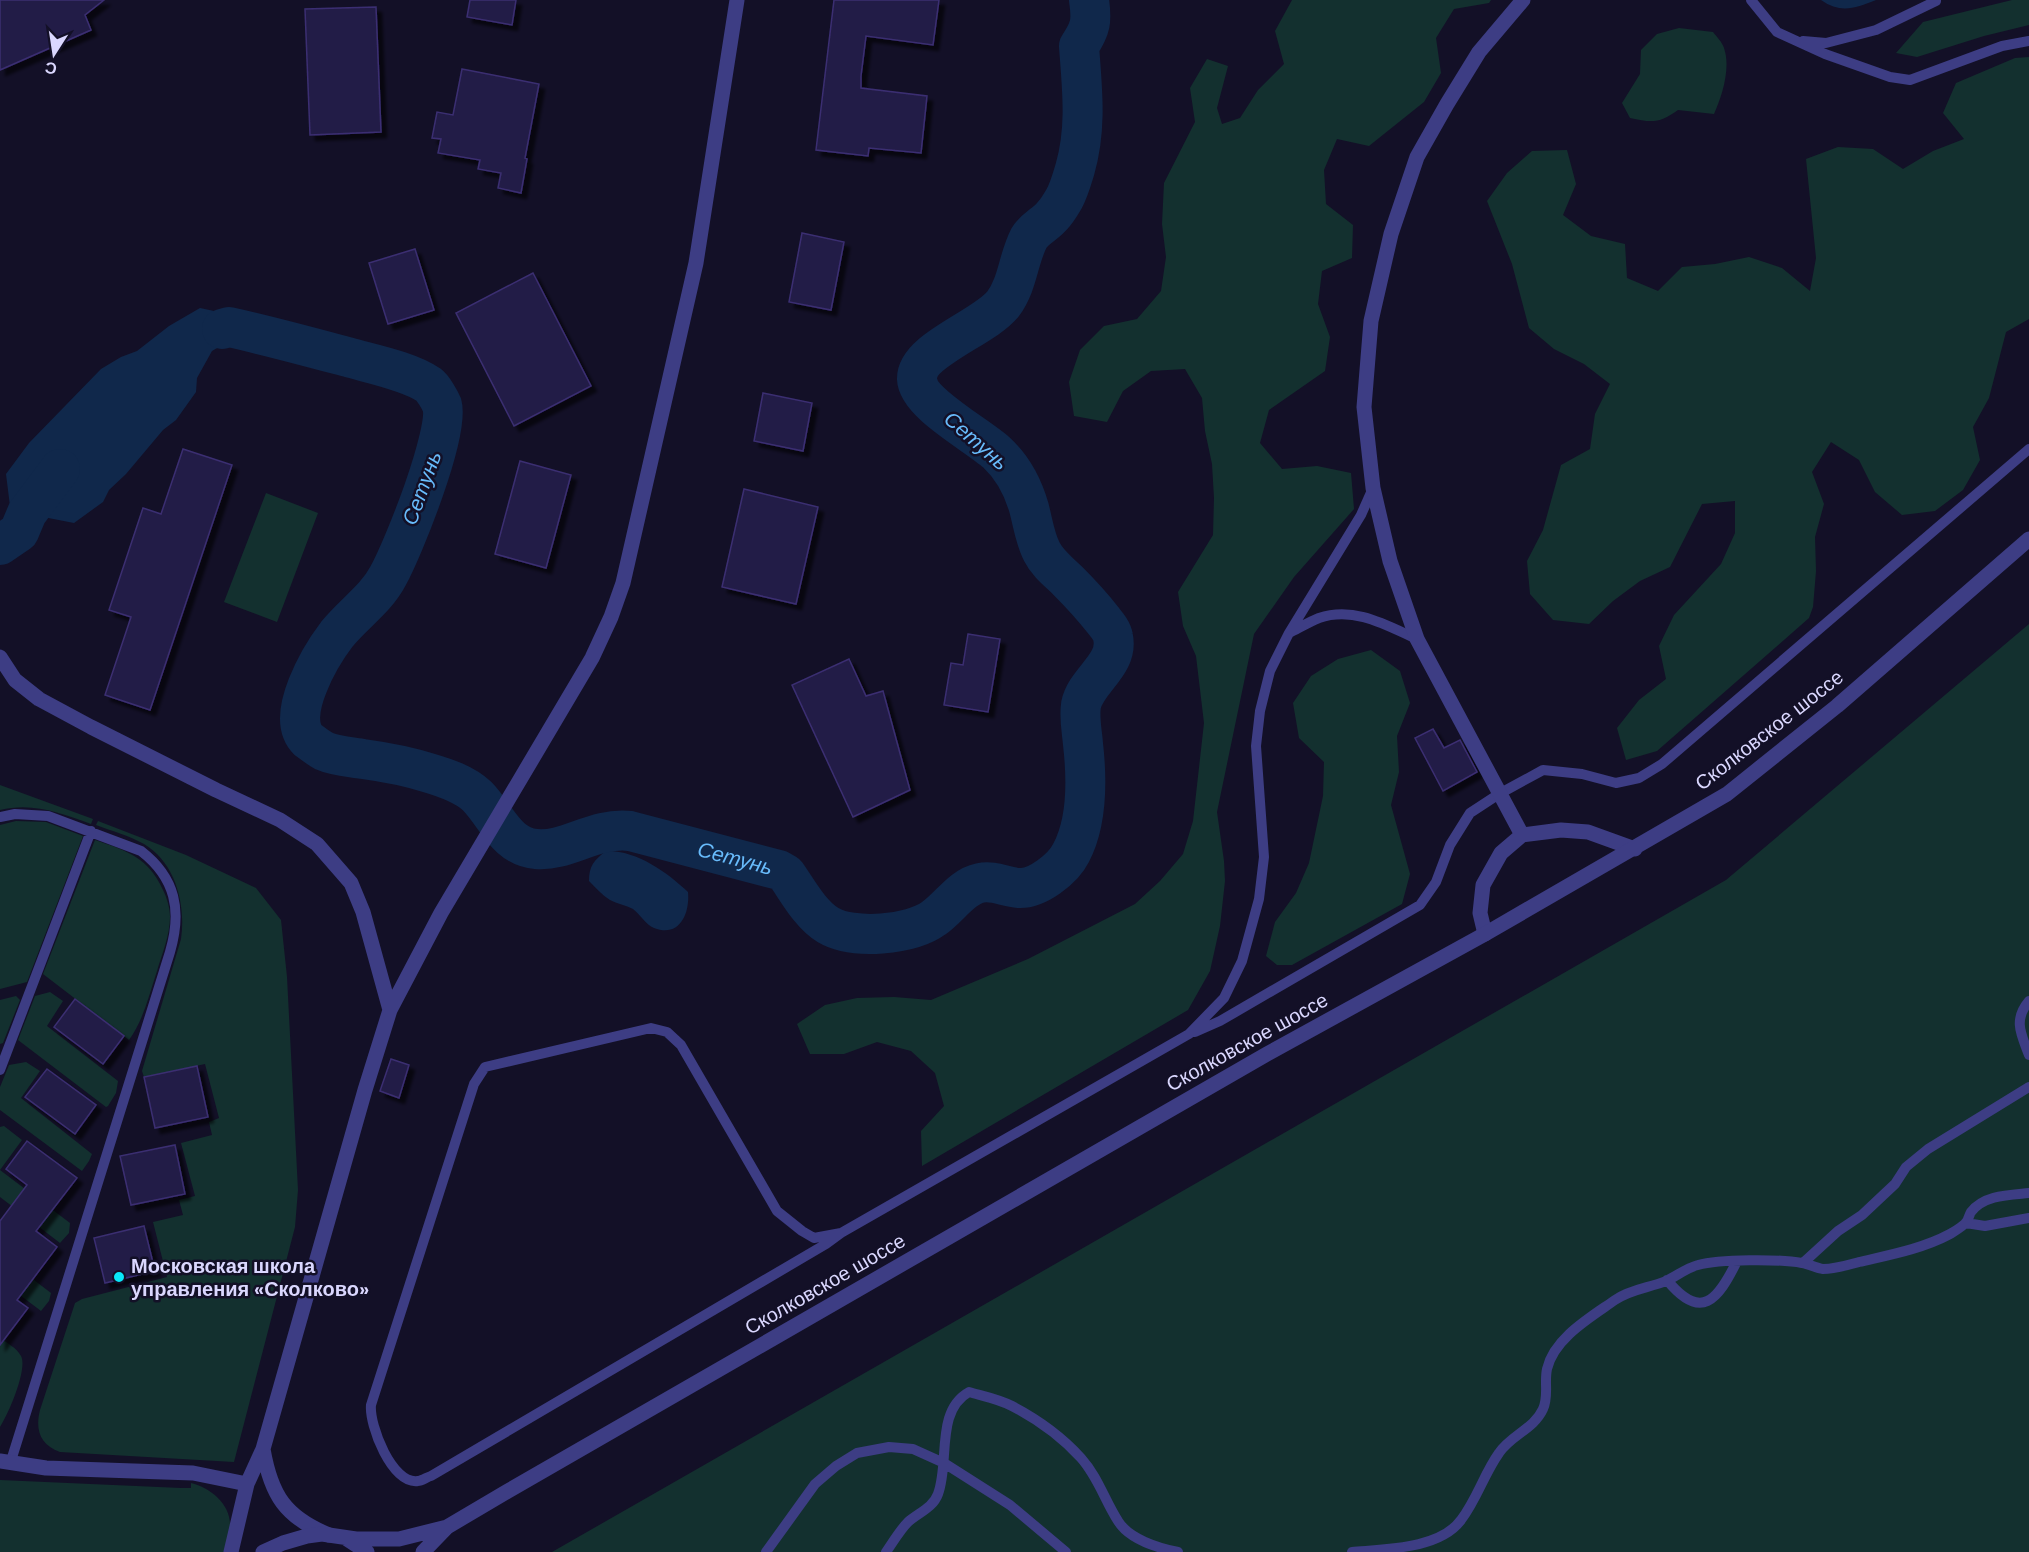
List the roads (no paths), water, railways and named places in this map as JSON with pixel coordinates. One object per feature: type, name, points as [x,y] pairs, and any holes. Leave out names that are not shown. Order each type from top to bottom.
[{"type":"street","points":[[231,1552],[246,1484],[263,1449],[390,1010],[441,913],[592,658],[611,617],[623,583],[696,263],[737,0]]},
{"type":"street","points":[[1522,835],[1417,639],[1390,561],[1373,488],[1364,407],[1371,321],[1391,234],[1417,157],[1479,52],[1523,0]]},
{"type":"street","name":"Сколковское шоссе","points":[[447,1527],[1267,1054],[1485,934],[1727,794],[1837,706],[2029,539]]},
{"type":"street","points":[[0,657],[15,680],[39,699],[216,790],[280,820],[317,844],[351,883],[363,912],[390,1010]]},
{"type":"street","points":[[1485,934],[1480,913],[1483,885],[1501,853],[1522,835],[1560,830],[1588,832],[1635,849]]},
{"type":"street","points":[[263,1449],[266,1469],[276,1494],[287,1510],[304,1522],[367,1552]]},
{"type":"street","points":[[5,1463],[46,1468],[193,1473],[246,1484]]},
{"type":"street","points":[[263,1552],[307,1536],[399,1539],[447,1527]]},
{"type":"street","points":[[423,1552],[447,1527]]},
{"type":"lane","points":[[1752,0],[1777,32],[1890,77],[1910,80],[2002,46],[2029,41]]},
{"type":"lane","points":[[1793,40],[1826,43],[1876,30],[1936,1]]},
{"type":"lane","points":[[841,1233],[814,1238],[777,1211],[681,1045],[667,1032],[651,1028],[485,1067],[474,1084],[371,1405],[370,1416],[373,1426],[394,1471],[405,1479],[417,1482],[431,1476],[806,1256],[841,1233],[1189,1034],[1220,1021],[1420,905],[1436,882],[1450,845],[1470,813],[1499,794],[1543,770],[1582,774],[1616,783],[1640,778],[1662,764],[2029,449]]},
{"type":"lane","points":[[1189,1034],[1224,998],[1242,961],[1259,898],[1264,857],[1256,746],[1260,711],[1270,671],[1289,633],[1361,515],[1373,488]]},
{"type":"lane","points":[[1289,633],[1321,618],[1347,614],[1370,617],[1417,639]]},
{"type":"lane","points":[[0,817],[15,814],[39,815],[91,831],[141,851],[161,871],[172,893],[177,914],[176,926],[144,1037],[5,1463]]},
{"type":"lane","points":[[0,1070],[91,831]]},
{"type":"lane","points":[[2029,1001],[2018,1024],[2029,1055]]},
{"type":"lane","points":[[1803,1263],[1838,1231],[1862,1215],[1895,1184],[1906,1167],[1928,1149],[2029,1087]]},
{"type":"lane","points":[[1352,1552],[1423,1544],[1445,1534],[1460,1522],[1500,1451],[1536,1421],[1543,1409],[1547,1398],[1548,1361],[1557,1348],[1588,1320],[1633,1290],[1667,1280],[1698,1265],[1737,1261],[1803,1263],[1824,1269],[1868,1260],[1940,1239],[1966,1223],[1971,1212],[1984,1202],[1998,1196],[2029,1192]]},
{"type":"lane","points":[[1966,1223],[1985,1226],[2029,1218]]},
{"type":"lane","points":[[1667,1280],[1680,1295],[1693,1303],[1702,1304],[1713,1298],[1725,1284],[1737,1261]]},
{"type":"lane","points":[[886,1552],[909,1522],[922,1514],[938,1494],[945,1463],[946,1431],[959,1397],[969,1392],[1010,1405],[1058,1437],[1083,1459],[1092,1471],[1119,1523],[1142,1541],[1158,1548],[1178,1552]]},
{"type":"lane","points":[[766,1552],[815,1484],[836,1466],[857,1453],[888,1447],[913,1449],[945,1463],[1010,1504],[1066,1552]]},
{"type":"water","points":[[1821,0],[1876,0],[1855,7],[1842,8]]},
{"type":"water","points":[[200,308],[284,326],[271,348],[240,341],[224,344],[212,351],[197,378],[196,392],[176,420],[163,430],[126,474],[109,490],[103,502],[74,523],[33,515],[10,506],[6,474],[29,443],[101,369],[137,351],[169,326]]},
{"type":"water","points":[[606,851],[640,858],[671,877],[688,892],[685,915],[677,927],[663,930],[651,927],[633,909],[610,900],[589,881],[593,864]]},
{"type":"waterway","name":"Сетунь","points":[[222,329],[229,327],[260,334],[402,372],[429,385],[442,405],[443,419],[432,464],[414,517],[395,562],[377,592],[337,634],[322,656],[307,686],[300,716],[302,729],[308,740],[318,747],[338,755],[412,768],[461,785],[477,796],[509,836],[526,847],[547,849],[604,833],[630,831],[779,870],[786,874],[816,915],[828,925],[852,933],[897,932],[924,924],[940,914],[967,889],[980,883],[990,882],[1019,888],[1034,885],[1049,877],[1062,865],[1077,841],[1085,800],[1081,705],[1084,696],[1111,656],[1114,647],[1113,637],[1095,610],[1044,556],[1024,493],[1008,465],[997,453],[927,399],[917,379],[920,368],[927,358],[994,313],[1003,304],[1012,288],[1029,238],[1047,221],[1066,196],[1075,169],[1081,138],[1083,108],[1079,46],[1090,24],[1089,0]]},
{"type":"waterway","name":"Сетунь","points":[[0,545],[19,532],[27,513],[60,469]]},
{"type":"place","name":"Московская школа управления «Сколково»","points":[[119,1277]]}]
